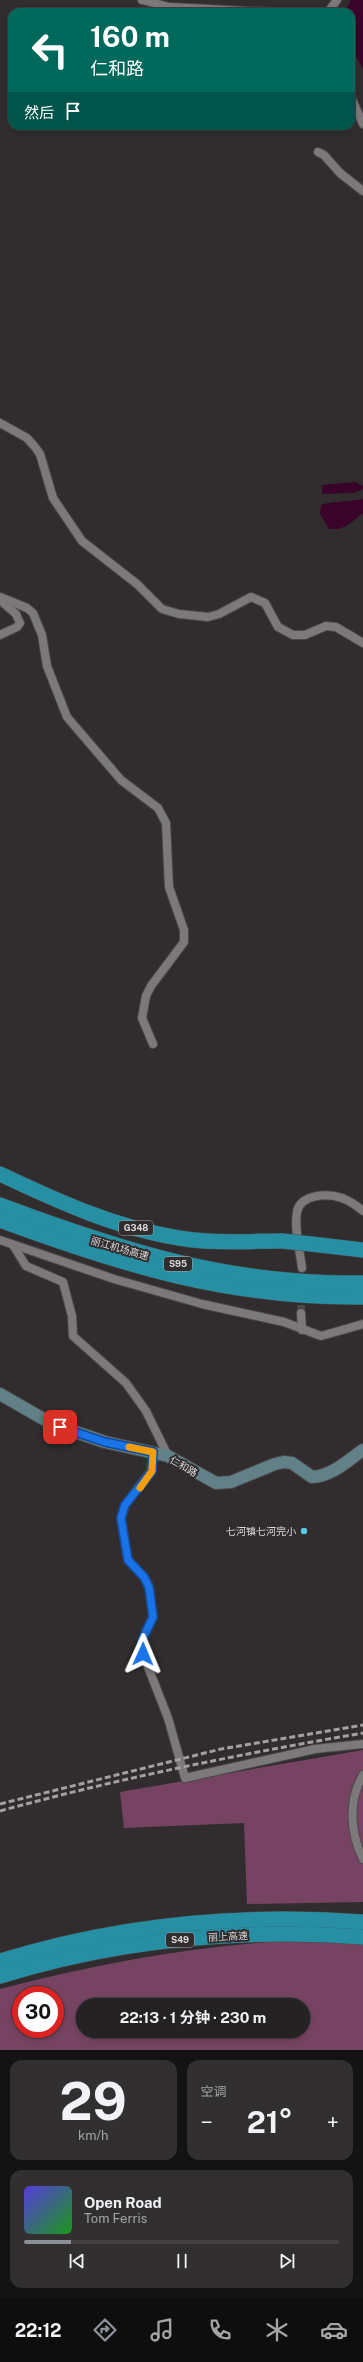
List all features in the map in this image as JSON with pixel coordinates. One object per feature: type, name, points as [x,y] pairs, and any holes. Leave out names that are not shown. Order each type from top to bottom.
[{"type":"highway","name":"G348","points":[[0,1174],[73,1208],[162,1235],[215,1242],[282,1241],[363,1250]]},
{"type":"highway","name":"丽江机场高速","points":[[0,1205],[86,1238],[182,1265],[278,1280],[363,1283]]},
{"type":"highway","name":"丽江机场高速","points":[[0,1220],[82,1250],[179,1278],[276,1293],[363,1297]]},
{"type":"highway","name":"丽上高速","points":[[0,1961],[77,1941],[187,1924],[270,1919],[363,1922]]},
{"type":"highway","name":"丽上高速","points":[[0,1976],[80,1956],[189,1939],[263,1934],[363,1937]]},
{"type":"street","points":[[142,0],[169,7],[189,8]]},
{"type":"street","points":[[355,106],[363,124]]},
{"type":"street","points":[[318,152],[324,155],[340,174],[363,191]]},
{"type":"street","points":[[0,423],[27,438],[40,454],[53,498],[82,541],[137,584],[162,609],[179,614],[208,617],[229,610],[251,597],[266,603],[278,627],[293,635],[304,635],[326,626],[336,627],[363,643]]},
{"type":"street","points":[[0,599],[16,614],[20,623],[17,628],[0,635]]},
{"type":"street","points":[[0,599],[27,608],[33,613],[42,635],[47,666],[67,717],[121,780],[158,808],[166,823],[168,887],[184,930],[184,942],[151,986],[146,996],[142,1018],[153,1044]]},
{"type":"street","points":[[302,1268],[297,1217],[298,1208],[303,1202],[322,1196],[336,1197],[350,1202],[363,1211]]},
{"type":"street","points":[[0,1240],[121,1282],[202,1304],[284,1322],[302,1330],[327,1336],[363,1324]]},
{"type":"street","points":[[12,1244],[26,1266],[63,1282],[72,1316],[73,1336],[128,1385],[146,1411],[168,1456]]},
{"type":"street","points":[[301,1313],[302,1330]]},
{"type":"street","name":"仁和路","points":[[0,1394],[52,1424],[68,1431],[105,1442],[168,1456],[211,1481],[222,1484],[284,1462],[292,1464],[312,1477],[322,1476],[332,1472],[363,1450]]},
{"type":"street","points":[[153,1452],[152,1471],[125,1505],[121,1518],[128,1560],[144,1577],[149,1587],[153,1617],[142,1640],[143,1654],[168,1718],[185,1778],[315,1749],[363,1744]]},
{"type":"street","points":[[363,1775],[354,1791],[352,1806],[352,1820],[363,1859]]},
{"type":"shaded area","points":[[351,0],[363,0],[363,69],[355,54],[355,8],[346,8]]},
{"type":"shaded area","points":[[356,482],[363,486],[362,490],[353,493],[322,494],[322,485]]},
{"type":"shaded area","points":[[363,499],[363,513],[348,525],[339,529],[329,529],[320,514],[321,505]]},
{"type":"shaded area","points":[[363,1750],[363,1902],[247,1904],[244,1823],[124,1828],[120,1792]]},
{"type":"shaded area","points":[[268,1942],[363,1942],[363,2050],[0,2050],[0,1989],[12,1986],[12,2038],[64,2038],[64,1986],[12,1986],[100,1966],[200,1949]]},
{"type":"tunnel","points":[[301,1293],[301,1313]]},
{"type":"railway","points":[[0,1804],[221,1749],[363,1725]]},
{"type":"railway","points":[[0,1811],[135,1777],[272,1749],[363,1733]]},
{"type":"slow traffic","points":[[129,1447],[153,1452],[152,1471],[140,1488]]},
{"type":"place","name":"七河镇七河完小","points":[[304,1531]]},
{"type":"route","points":[[60,1427],[105,1442],[153,1452],[152,1471],[125,1505],[121,1518],[128,1560],[144,1577],[149,1587],[153,1617],[142,1640],[143,1654]]}]
